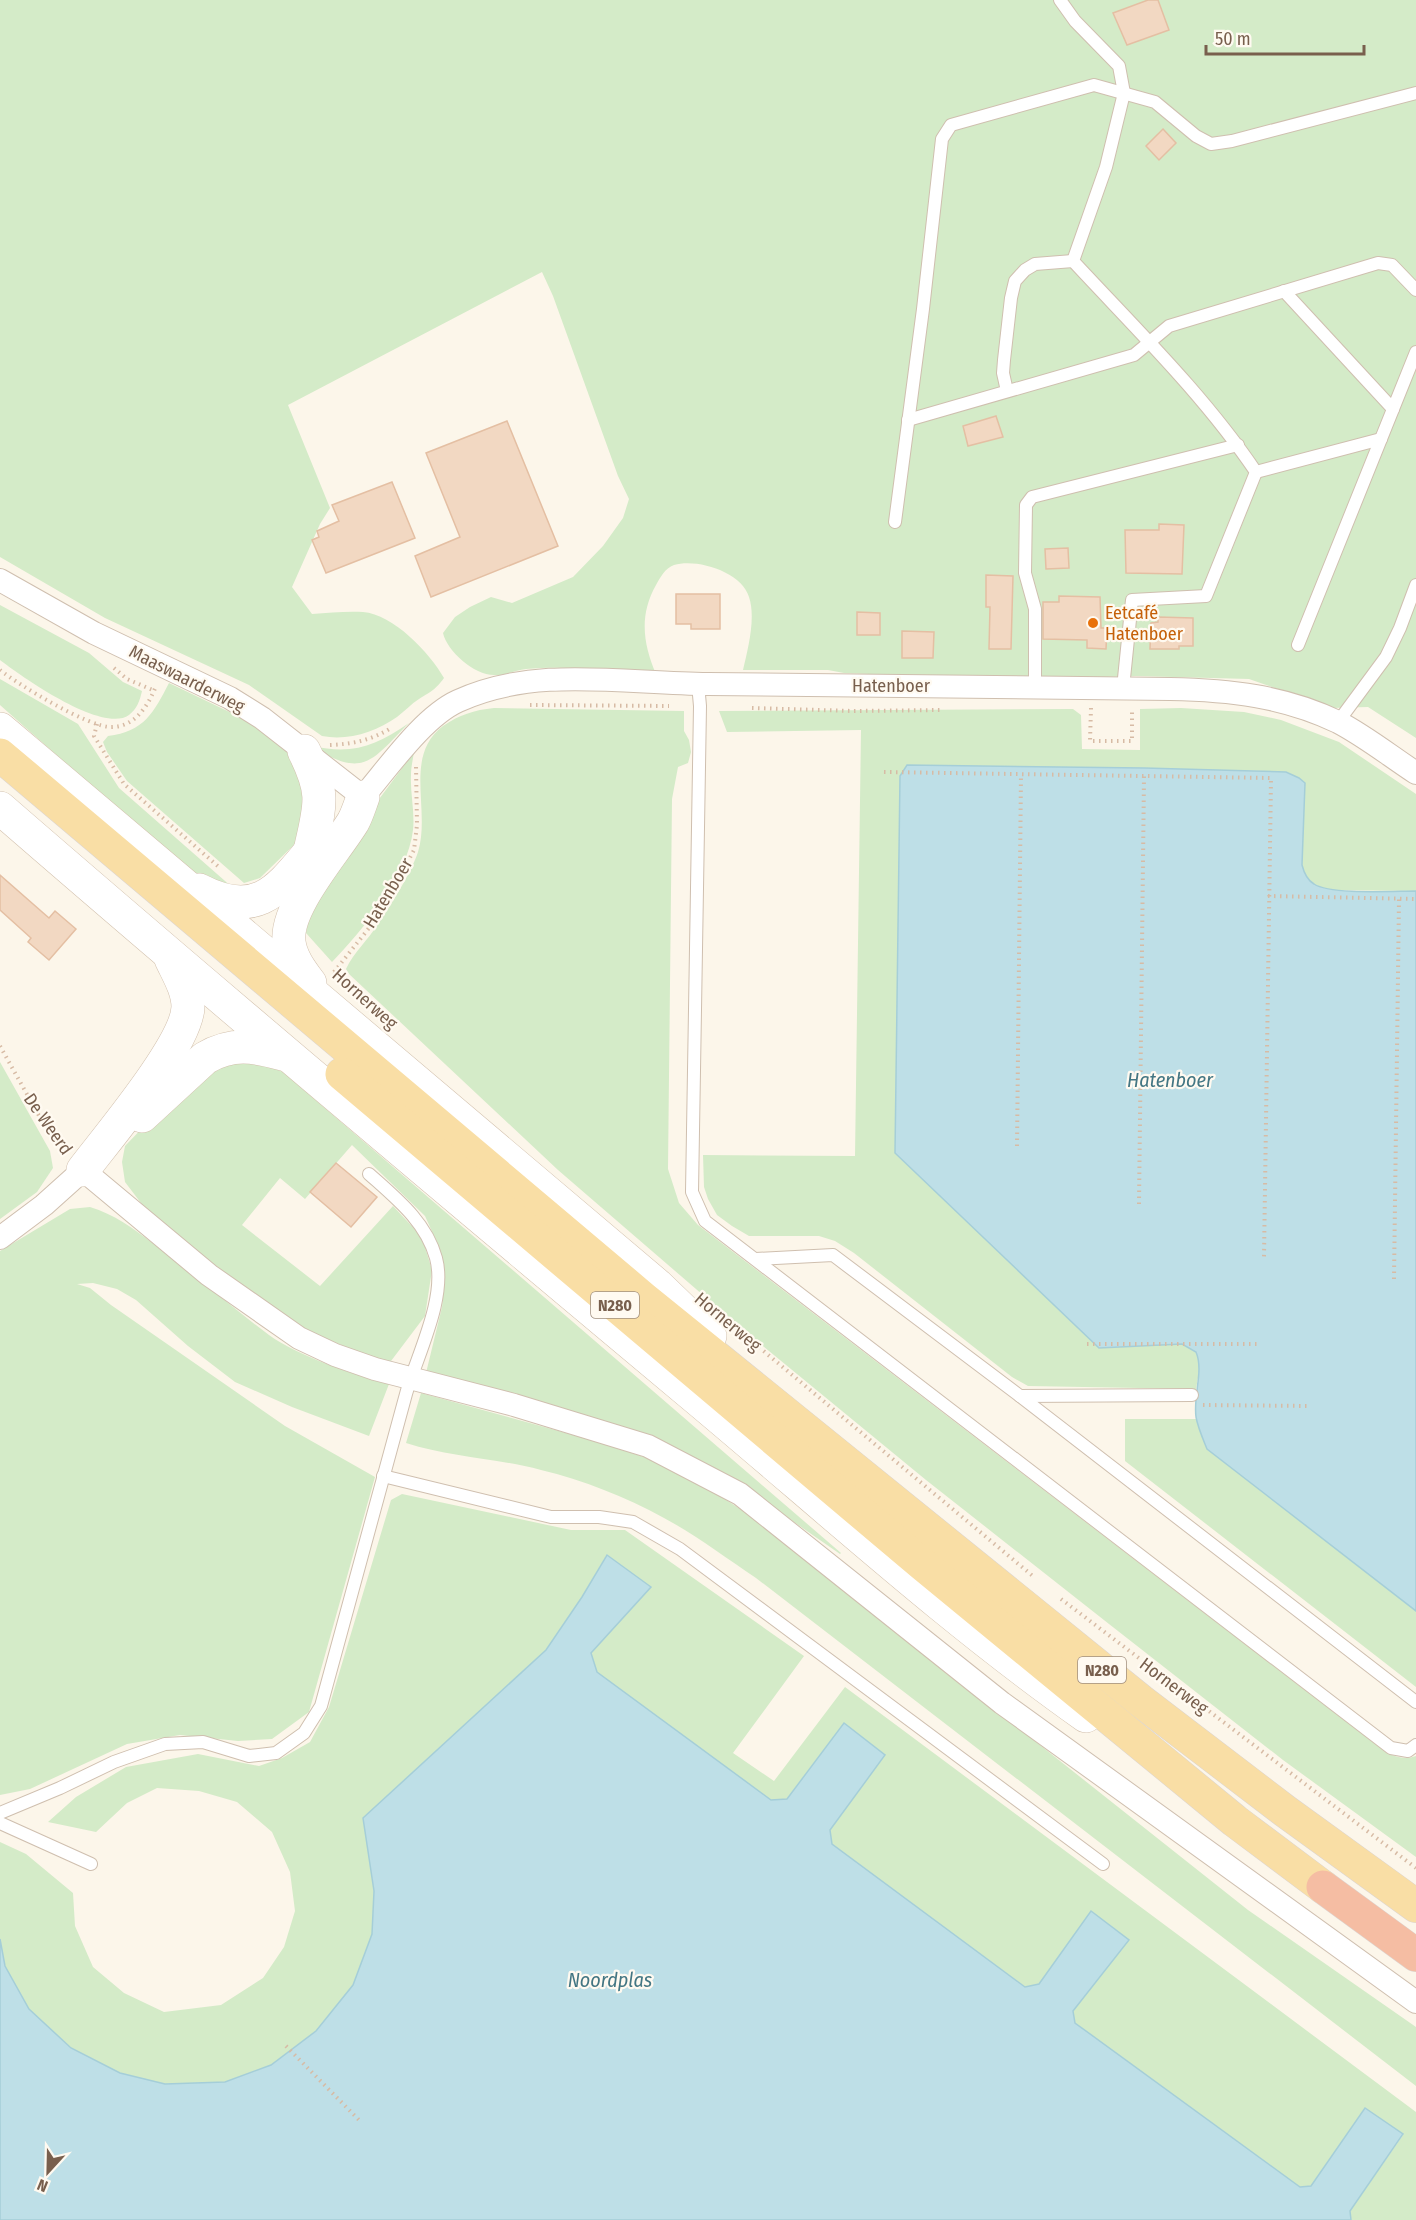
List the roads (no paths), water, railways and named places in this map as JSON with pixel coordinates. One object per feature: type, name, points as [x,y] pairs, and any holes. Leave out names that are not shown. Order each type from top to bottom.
[{"type":"highway","name":"N280","points":[[1323,1887],[1416,1955]]},
{"type":"main road","name":"Hornerweg","points":[[0,729],[657,1285],[798,1422]]},
{"type":"main road","points":[[310,850],[320,794],[313,747]]},
{"type":"main road","name":"Hornerweg","points":[[0,754],[634,1290],[1141,1701],[1285,1811],[1416,1906]]},
{"type":"main road","name":"N280","points":[[0,783],[922,1564],[1235,1821]]},
{"type":"main road","points":[[181,881],[227,902],[257,901],[278,889],[344,812],[363,797]]},
{"type":"main road","points":[[326,1004],[295,961],[289,943],[289,926],[298,904],[354,820],[363,797]]},
{"type":"main road","name":"N280","points":[[0,808],[285,1054],[910,1578],[1028,1674],[1235,1821],[1323,1887]]},
{"type":"main road","points":[[83,1170],[145,1089],[180,1035],[188,1010],[188,997],[168,953]]},
{"type":"main road","points":[[83,1170],[205,1058],[217,1051],[246,1046],[285,1054]]},
{"type":"street","name":"Maaswaarderweg","points":[[0,580],[94,633],[230,698],[313,747],[363,797]]},
{"type":"street","name":"Hatenboer","points":[[363,797],[432,717],[457,701],[515,684],[566,679],[698,684],[1035,687],[1125,702],[1210,690],[1255,694],[1338,722],[1416,773]]},
{"type":"street","name":"De Weerd","points":[[0,1238],[44,1205],[83,1170]]},
{"type":"street","points":[[83,1170],[209,1275],[299,1338],[335,1355],[375,1369],[514,1405],[648,1446],[740,1494],[1002,1703],[1416,2002]]},
{"type":"lane","points":[[1060,0],[1075,21],[1119,66],[1124,93],[1106,167],[1073,261]]},
{"type":"lane","points":[[895,522],[942,139],[951,125],[1094,85],[1155,102],[1196,136],[1211,144],[1232,141],[1416,93]]},
{"type":"lane","points":[[1073,261],[1200,398],[1238,445],[1256,472]]},
{"type":"lane","points":[[1007,391],[1003,373],[1015,281],[1025,270],[1035,264],[1073,261]]},
{"type":"lane","points":[[908,420],[1134,355],[1169,326],[1378,263],[1392,265],[1416,290]]},
{"type":"lane","points":[[1284,291],[1393,409]]},
{"type":"lane","points":[[1298,645],[1416,352]]},
{"type":"lane","points":[[1256,472],[1381,439]]},
{"type":"lane","points":[[1035,687],[1035,609],[1025,573],[1026,505],[1032,497],[1238,445]]},
{"type":"lane","points":[[1125,702],[1132,600],[1206,596],[1256,472]]},
{"type":"lane","points":[[1338,722],[1386,657],[1416,585]]},
{"type":"lane","points":[[698,684],[700,706],[692,1192],[705,1221],[1391,1748],[1408,1751],[1416,1745]]},
{"type":"lane","points":[[0,1813],[114,1762],[165,1744],[203,1742],[249,1756],[276,1753],[304,1733],[321,1706],[410,1378],[435,1306],[439,1279],[437,1259],[427,1234],[407,1208],[369,1174]]},
{"type":"lane","points":[[756,1259],[833,1255],[1020,1396],[1416,1702]]},
{"type":"lane","points":[[1020,1396],[1193,1400]]},
{"type":"lane","points":[[383,1476],[551,1517],[599,1517],[633,1522],[680,1549],[1103,1864]]},
{"type":"lane","points":[[0,1823],[91,1864]]},
{"type":"water","name":"Hatenboer","points":[[907,765],[1286,772],[1305,783],[1302,865],[1309,880],[1314,884],[1334,890],[1416,891],[1416,1611],[1207,1449],[1199,1429],[1195,1409],[1199,1375],[1196,1352],[1182,1344],[1099,1348],[895,1153],[900,776]]},
{"type":"water","name":"Noordplas","points":[[607,1555],[651,1587],[591,1653],[597,1672],[771,1800],[787,1799],[844,1723],[885,1755],[830,1830],[832,1844],[1025,1987],[1039,1984],[1091,1911],[1129,1940],[1073,2011],[1075,2023],[1300,2187],[1311,2186],[1365,2108],[1403,2134],[1350,2211],[1351,2220],[0,2220],[0,1939],[5,1966],[29,2009],[71,2048],[120,2073],[165,2084],[225,2082],[271,2065],[316,2031],[353,1985],[372,1934],[374,1891],[363,1818],[546,1650]]},
{"type":"place","name":"Eetcafé Hatenboer","points":[[1093,623]]}]
